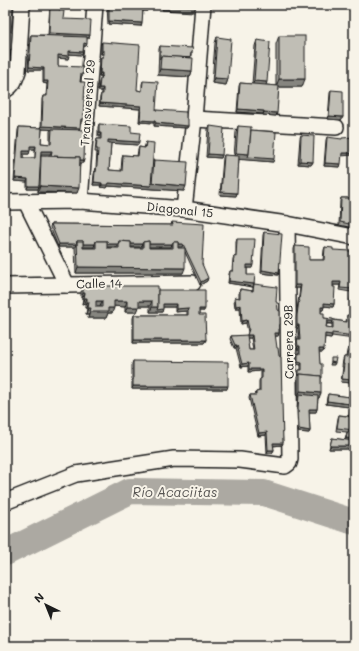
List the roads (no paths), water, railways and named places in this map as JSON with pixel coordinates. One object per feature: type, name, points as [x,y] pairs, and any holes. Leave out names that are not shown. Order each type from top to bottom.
[{"type":"street","points":[[8,88],[15,81],[18,71],[22,5]]},
{"type":"street","name":"Transversal 29","points":[[80,201],[95,5]]},
{"type":"street","points":[[184,209],[194,119],[203,5]]},
{"type":"street","points":[[194,119],[336,127]]},
{"type":"street","name":"Diagonal 15","points":[[5,202],[80,201],[184,209],[287,224],[354,237]]},
{"type":"street","points":[[26,202],[66,285]]},
{"type":"street","name":"Carrera 29B","points":[[5,502],[76,474],[174,458],[240,460],[285,466],[289,464],[287,224]]},
{"type":"street","name":"Calle 14","points":[[5,286],[193,283]]},
{"type":"waterway","name":"Río Acaciitas","points":[[5,553],[130,491],[264,493],[354,522]]}]
